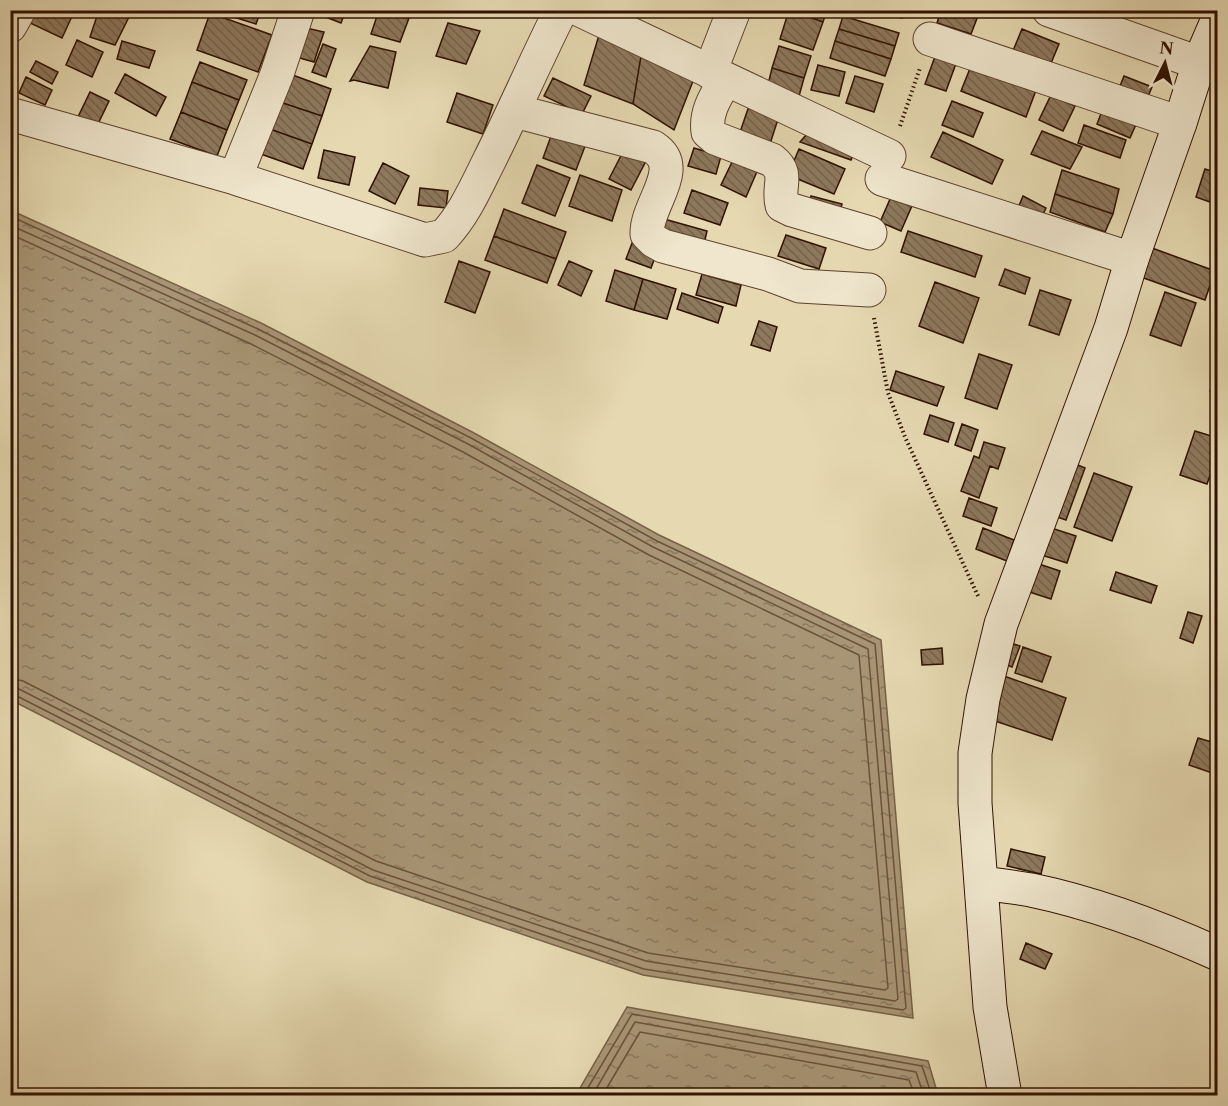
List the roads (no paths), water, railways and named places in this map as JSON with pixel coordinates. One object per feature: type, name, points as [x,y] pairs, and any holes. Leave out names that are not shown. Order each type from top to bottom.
[{"type":"street","points":[[10,26],[19,10]]},
{"type":"street","points":[[235,178],[277,74],[298,10]]},
{"type":"street","points":[[10,114],[235,178],[424,240],[444,236],[465,208],[515,111],[561,10]]},
{"type":"street","points":[[580,10],[718,75],[886,168],[1132,259]]},
{"type":"street","points":[[734,10],[707,123],[708,132],[715,138],[772,160],[780,166],[782,205],[870,233]]},
{"type":"street","points":[[1049,10],[1199,63]]},
{"type":"street","points":[[1005,1095],[990,1007],[975,803],[975,753],[983,699],[1001,624],[1111,328],[1132,259],[1199,63],[1218,19]]},
{"type":"street","points":[[930,39],[1180,123]]},
{"type":"street","points":[[515,111],[653,147],[663,153],[668,163],[665,177],[647,225],[647,234],[663,246],[768,274],[800,286],[869,290]]},
{"type":"street","points":[[981,883],[1030,890],[1086,904],[1218,954]]},
{"type":"water","points":[[10,210],[261,323],[474,433],[659,535],[881,640],[913,1018],[643,975],[367,882],[11,700]]},
{"type":"water","points":[[627,1007],[928,1061],[938,1095],[576,1095]]}]
